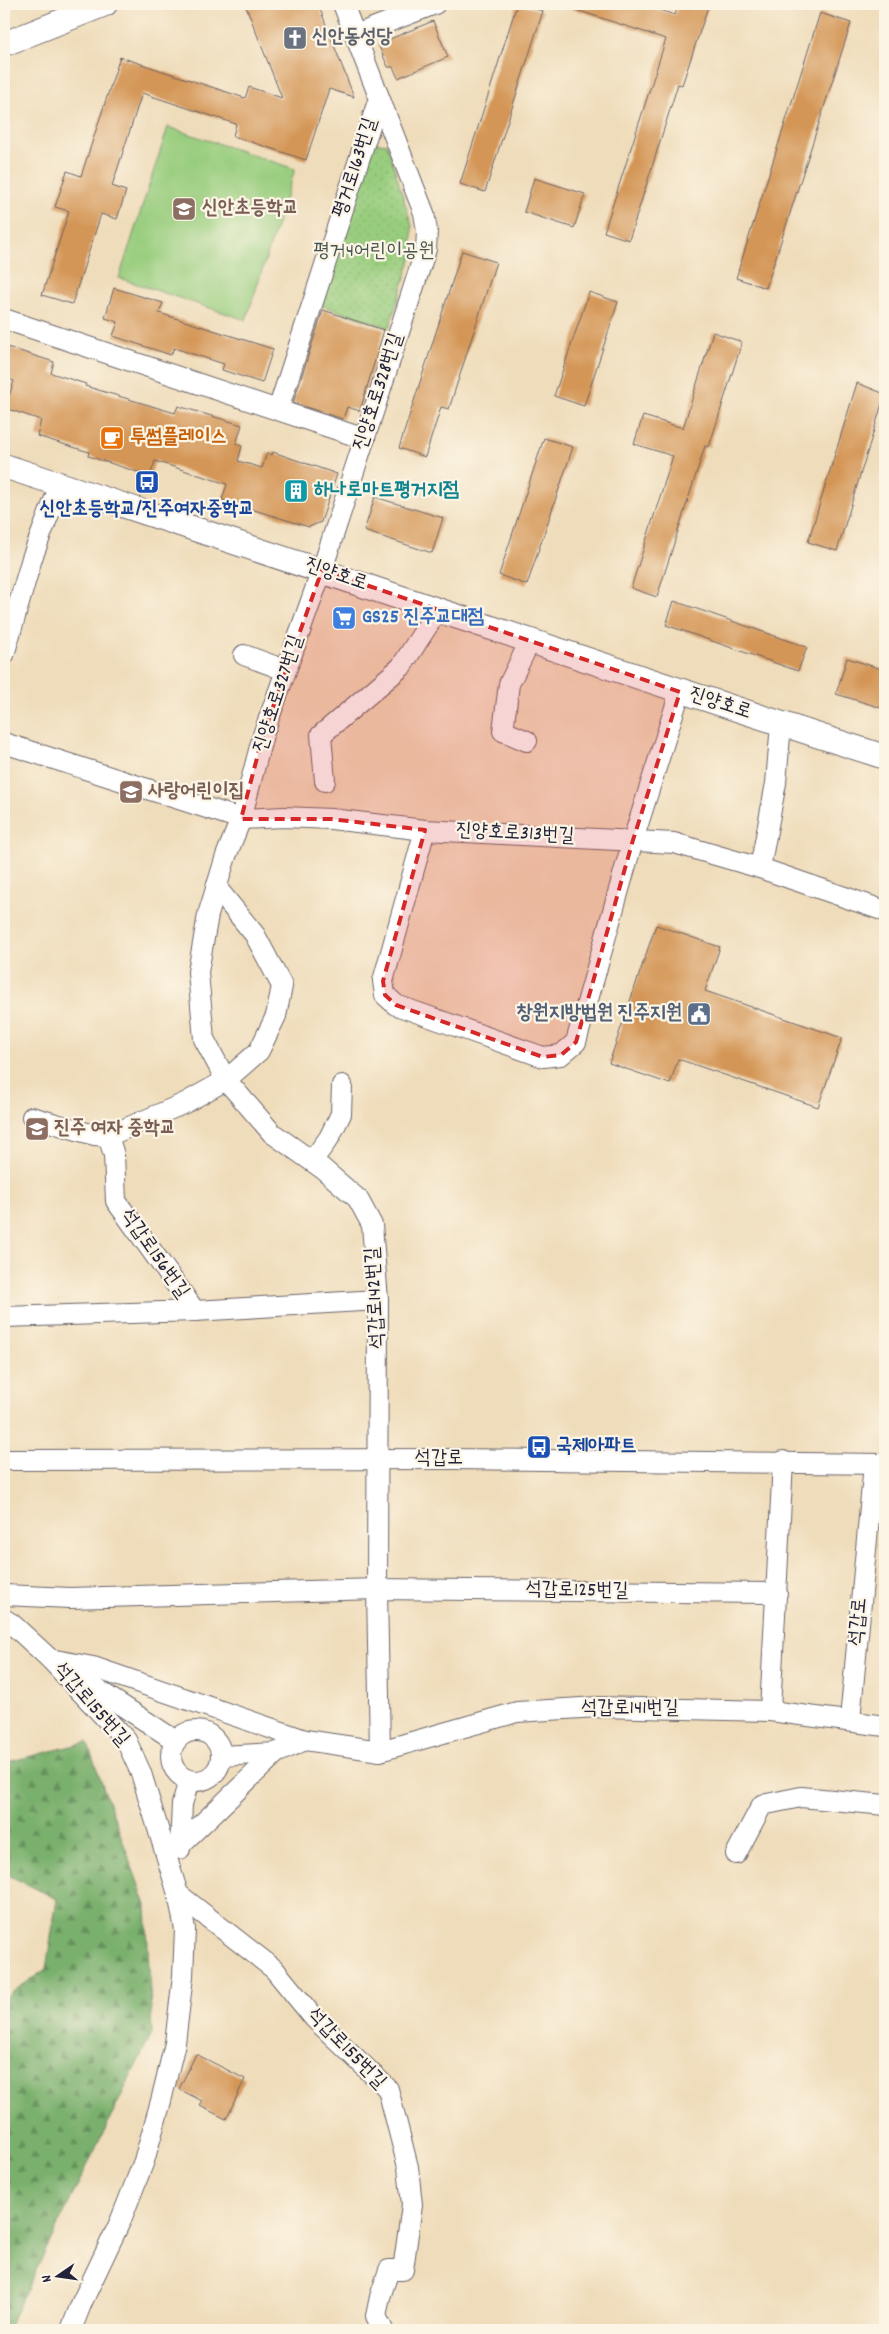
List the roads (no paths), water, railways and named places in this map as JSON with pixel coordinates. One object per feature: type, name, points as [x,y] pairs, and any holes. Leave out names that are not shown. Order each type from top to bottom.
[{"type":"street","points":[[4,44],[105,4]]},
{"type":"street","name":"진양호로328번길","points":[[322,570],[426,249],[427,231],[424,213],[344,4]]},
{"type":"street","points":[[356,35],[435,4]]},
{"type":"street","name":"평거로163번길","points":[[278,410],[379,98]]},
{"type":"street","points":[[4,319],[364,439]]},
{"type":"street","name":"진양호로","points":[[4,466],[322,570],[437,611],[680,692],[885,757]]},
{"type":"street","points":[[4,655],[32,558],[60,485]]},
{"type":"street","name":"진양호로327번길","points":[[242,819],[263,735],[322,570]]},
{"type":"street","points":[[325,780],[321,735],[401,667],[437,611]]},
{"type":"street","points":[[527,741],[503,731],[509,684],[530,641]]},
{"type":"street","points":[[244,655],[285,670]]},
{"type":"street","points":[[425,830],[383,981],[385,995],[396,1005],[543,1057],[561,1055],[576,1042],[633,840],[680,692]]},
{"type":"street","points":[[760,868],[776,783],[782,724]]},
{"type":"street","points":[[4,743],[242,819]]},
{"type":"street","name":"진양호로313번길","points":[[242,819],[284,816],[331,819],[425,830],[674,843],[760,868],[885,910]]},
{"type":"street","name":"석갑로142번길","points":[[242,819],[226,856],[216,887],[208,915],[198,972],[204,1039],[226,1080],[272,1133],[358,1198],[372,1224],[378,1300],[377,1460]]},
{"type":"street","points":[[32,1117],[94,1135],[108,1136],[184,1103],[226,1080],[259,1051],[276,1016],[282,986],[254,935],[216,887]]},
{"type":"street","points":[[312,1162],[329,1138],[341,1114],[342,1085]]},
{"type":"street","name":"석갑로156번길","points":[[108,1136],[114,1155],[116,1201],[149,1244],[195,1311]]},
{"type":"street","name":"석갑로156번길","points":[[4,1317],[195,1311],[378,1300]]},
{"type":"street","name":"석갑로","points":[[4,1460],[784,1461],[880,1464],[850,1720]]},
{"type":"street","points":[[377,1460],[380,1751]]},
{"type":"street","points":[[770,1711],[784,1461]]},
{"type":"street","points":[[4,1595],[70,1598],[377,1589]]},
{"type":"street","name":"석갑로125번길","points":[[377,1589],[776,1593]]},
{"type":"street","name":"석갑로155번길","points":[[4,1620],[12,1624],[50,1659],[126,1740],[141,1773],[178,1894],[185,1929],[183,1976],[175,2043],[144,2161],[120,2222],[82,2302],[71,2330]]},
{"type":"street","points":[[50,1659],[176,1741]]},
{"type":"street","name":"석갑로155번길","points":[[50,1659],[93,1667],[305,1740]]},
{"type":"street","name":"석갑로141번길","points":[[305,1740],[380,1751],[516,1712],[598,1707],[770,1711],[885,1726]]},
{"type":"street","points":[[188,1732],[204,1732],[216,1741],[221,1756],[217,1771],[197,1782],[177,1773],[171,1754],[176,1741],[188,1732]]},
{"type":"street","points":[[181,1844],[276,1753],[305,1740]]},
{"type":"street","points":[[221,1756],[276,1753]]},
{"type":"street","points":[[178,1894],[182,1804],[189,1780]]},
{"type":"street","points":[[736,1854],[762,1806],[800,1796],[885,1804]]},
{"type":"street","name":"석갑로155번길","points":[[178,1894],[243,1942],[274,1969],[314,2018],[388,2089],[408,2167],[412,2205],[403,2270],[389,2270],[380,2297],[376,2316],[383,2330]]},
{"type":"place","name":"신안동성당","points":[[295,38]]},
{"type":"place","name":"신안초등학교","points":[[184,209]]},
{"type":"place","name":"투썸플레이스","points":[[112,438]]},
{"type":"place","name":"신안초등학교/진주여자중학교","points":[[147,482]]},
{"type":"place","name":"하나로마트평거지점","points":[[296,491]]},
{"type":"place","name":"GS25 진주교대점","points":[[344,618]]},
{"type":"place","name":"사랑어린이집","points":[[131,792]]},
{"type":"place","name":"창원지방법원 진주지원","points":[[699,1014]]},
{"type":"place","name":"진주 여자 중학교","points":[[37,1129]]},
{"type":"place","name":"국제아파트","points":[[539,1447]]},
{"type":"park label","name":"평거4어린이공원","points":[[374,252]]}]
